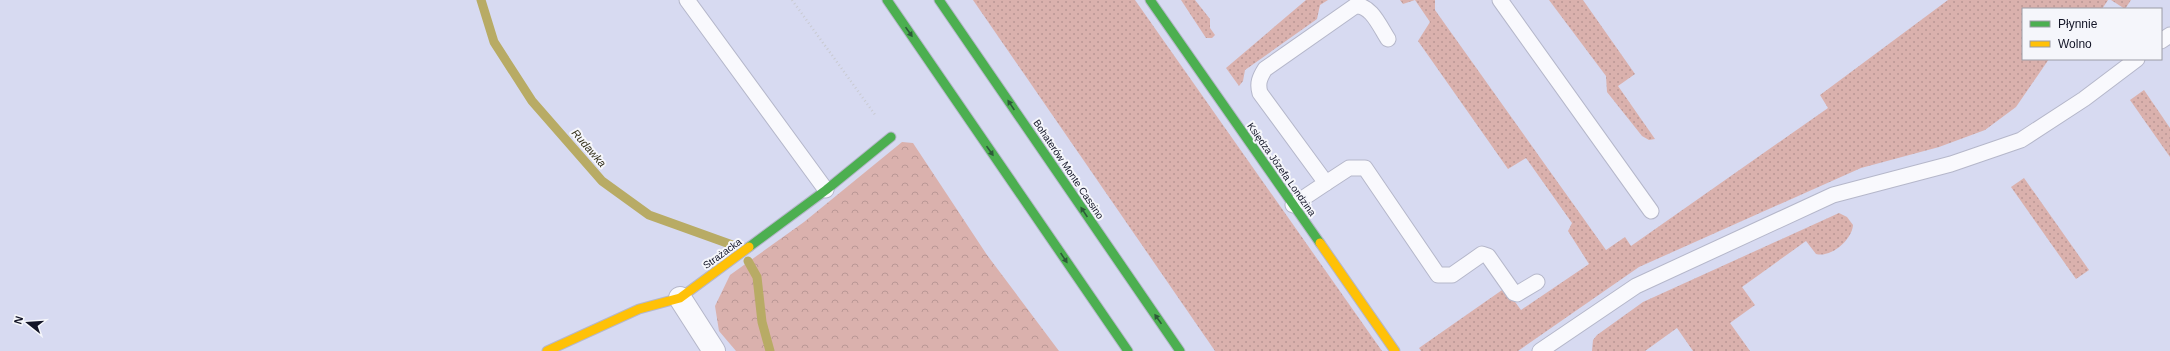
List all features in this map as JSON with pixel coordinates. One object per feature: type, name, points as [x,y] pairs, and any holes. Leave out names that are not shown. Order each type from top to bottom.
[{"type":"main road","points":[[887,0],[1128,351]]},
{"type":"main road","name":"Bohaterów Monte Cassino","points":[[939,0],[1180,351]]},
{"type":"main road","name":"Księdza Józefa Londzina","points":[[1150,0],[1395,351]]},
{"type":"main road","name":"Strażacka","points":[[547,351],[638,309],[680,298],[826,190],[891,138]]},
{"type":"street","points":[[680,298],[714,351]]},
{"type":"lane","points":[[688,0],[826,190]]},
{"type":"lane","points":[[1500,0],[1651,212]]},
{"type":"lane","points":[[1326,183],[1260,93],[1258,86],[1260,77],[1265,69],[1355,6],[1361,5],[1367,8],[1388,39]]},
{"type":"lane","points":[[1544,350],[1636,286],[1833,195],[1951,164],[2021,140],[2084,99],[2136,60]]},
{"type":"lane","points":[[1293,205],[1349,168],[1365,168],[1438,275],[1452,275],[1482,254],[1488,256],[1514,293],[1517,294],[1537,282]]},
{"type":"path","points":[[792,0],[891,138]]},
{"type":"green space","points":[[973,0],[1135,0],[1382,351],[1215,351]]},
{"type":"green space","points":[[1181,0],[1195,0],[1210,19],[1210,28],[1215,35],[1212,38],[1206,38]]},
{"type":"green space","points":[[1306,0],[1328,0],[1320,5],[1317,19],[1245,70],[1243,81],[1239,86],[1226,68]]},
{"type":"green space","points":[[1400,0],[1415,0],[1403,4]]},
{"type":"green space","points":[[1415,0],[1435,0],[1435,10],[1606,250],[1625,237],[1631,246],[1828,108],[1820,95],[1948,0],[2108,0],[2103,8],[2022,8],[2022,60],[2048,60],[2016,107],[1985,130],[1939,147],[1861,168],[1639,267],[1518,351],[1421,351],[1419,348],[1505,288],[1521,310],[1589,264],[1568,231],[1572,223],[1526,158],[1508,169],[1418,41],[1430,22]]},
{"type":"green space","points":[[1549,0],[1583,0],[1635,74],[1618,86],[1655,139],[1649,140],[1642,136],[1607,92],[1606,76]]},
{"type":"green space","points":[[2111,0],[2131,0],[2126,8]]},
{"type":"green space","points":[[2144,90],[2170,128],[2170,157],[2130,100]]},
{"type":"green space","points":[[902,142],[913,143],[987,255],[1059,351],[736,351],[719,331],[715,306],[730,275],[804,222]]},
{"type":"green space","points":[[2024,178],[2089,270],[2076,279],[2011,187]]},
{"type":"green space","points":[[1839,213],[1847,217],[1853,225],[1852,231],[1840,247],[1834,251],[1822,255],[1816,254],[1806,241],[1742,287],[1755,305],[1730,323],[1750,351],[1693,351],[1677,328],[1645,351],[1592,351],[1593,340],[1597,335],[1643,302]]},
{"type":"waterway","name":"Rudawka","points":[[481,0],[494,42],[532,101],[602,181],[649,215],[738,247]]},
{"type":"waterway","name":"Rudawka","points":[[748,261],[757,277],[762,322],[770,351]]},
{"type":"traffic: fast","points":[[887,0],[1128,351]]},
{"type":"traffic: fast","points":[[939,0],[1180,351]]},
{"type":"traffic: fast","points":[[1150,0],[1320,243]]},
{"type":"traffic: fast","points":[[749,247],[826,190],[891,137]]},
{"type":"traffic: slow","points":[[1320,243],[1395,351]]},
{"type":"traffic: slow","points":[[547,351],[639,309],[680,298],[749,247]]}]
